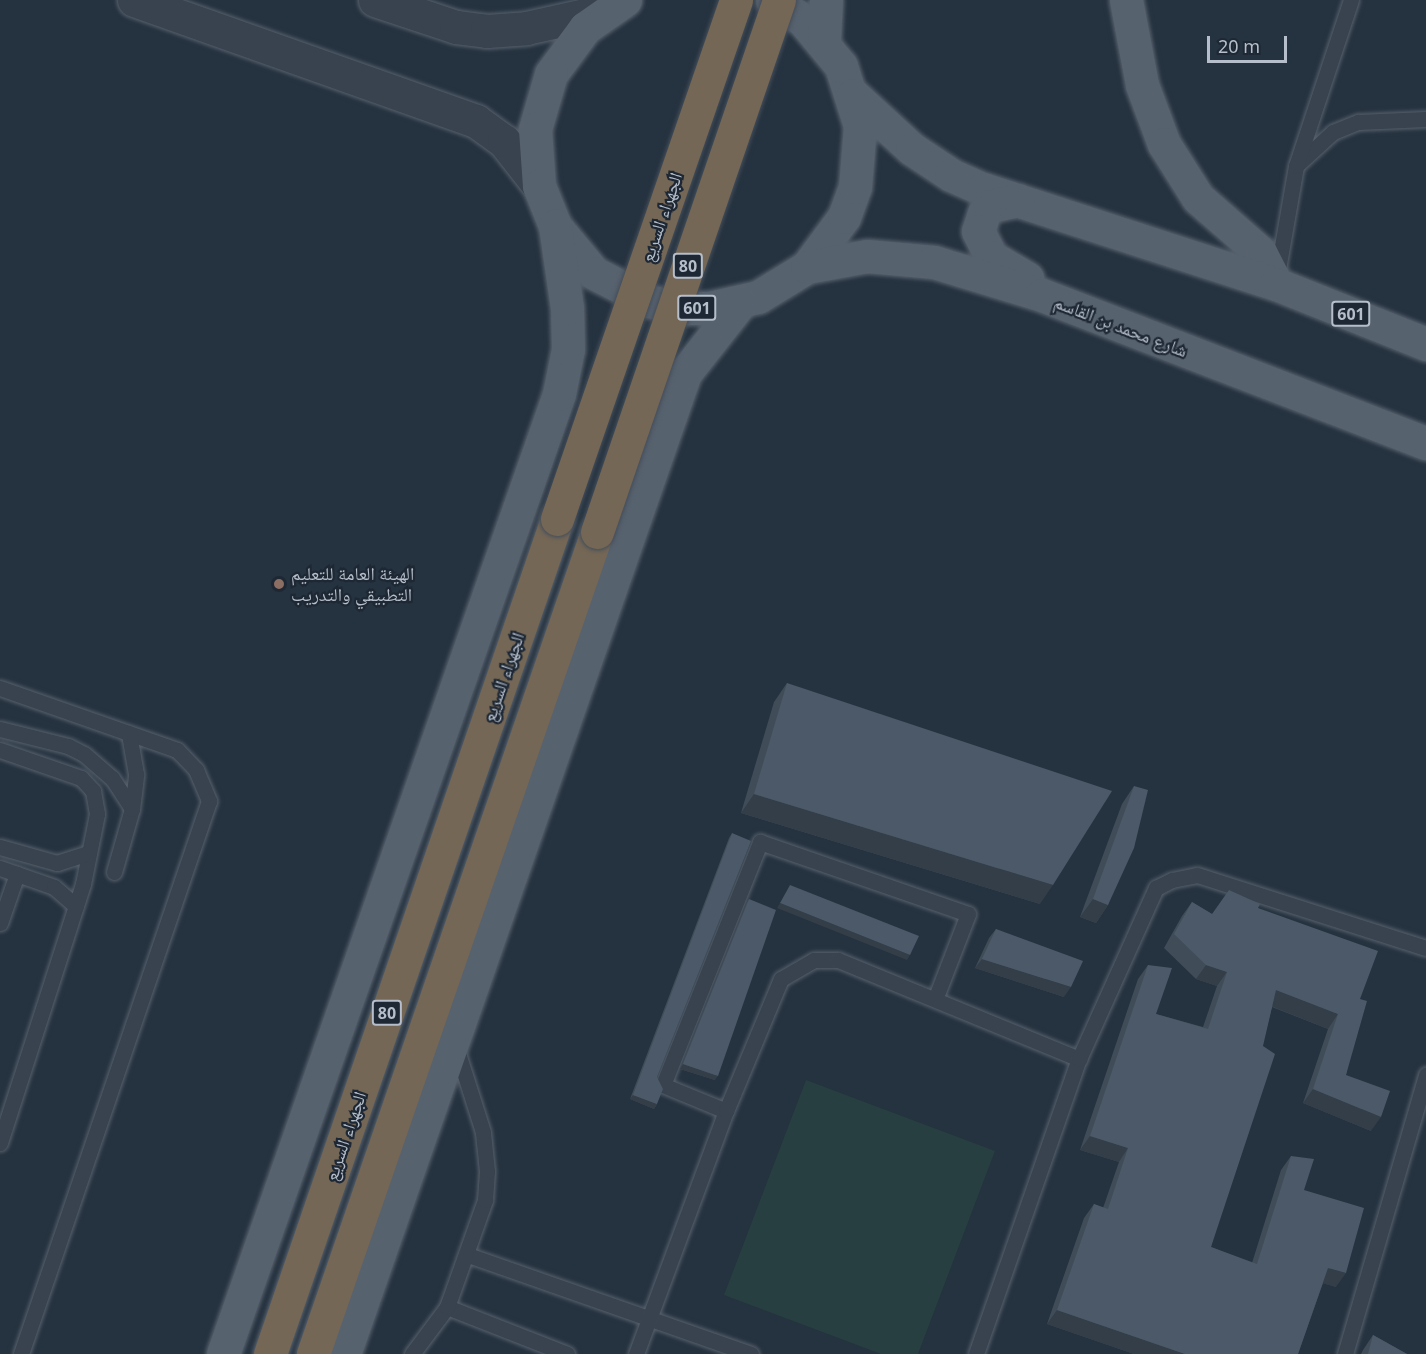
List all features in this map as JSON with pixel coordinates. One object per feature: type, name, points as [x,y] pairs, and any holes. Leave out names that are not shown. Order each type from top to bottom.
[{"type":"highway","name":"الجهراء السريع","points":[[270,1354],[736,0]]},
{"type":"highway","name":"80","points":[[313,1354],[779,0]]},
{"type":"main road","name":"601","points":[[616,5],[566,50],[544,91],[535,129],[539,186],[555,226],[594,273],[639,297],[678,308],[740,303],[775,289],[807,267],[844,217],[855,188],[860,126],[853,95],[841,66],[824,41],[803,20],[772,0]]},
{"type":"main road","points":[[824,41],[826,0]]},
{"type":"main road","points":[[1126,0],[1142,85],[1164,144],[1198,198],[1260,252],[1276,284]]},
{"type":"main road","name":"601","points":[[853,95],[912,149],[951,175],[1018,200],[1276,284],[1426,344]]},
{"type":"main road","points":[[1018,200],[999,201],[984,213],[978,231],[980,241],[991,257],[1023,274],[1042,295]]},
{"type":"main road","points":[[223,1354],[559,394],[568,349],[567,308],[555,226]]},
{"type":"main road","name":"شارع محمد بن القاسم","points":[[807,267],[867,256],[896,256],[934,262],[1042,295],[1426,443]]},
{"type":"main road","points":[[344,1354],[685,373],[740,303]]},
{"type":"street","points":[[375,0],[456,27],[488,31],[526,28],[616,5]]},
{"type":"street","points":[[139,1],[476,122],[504,141],[539,186]]},
{"type":"lane","points":[[1276,284],[1296,166],[1351,0]]},
{"type":"lane","points":[[1296,166],[1333,132],[1358,122],[1426,119]]},
{"type":"lane","points":[[0,688],[177,750],[196,770],[209,801],[21,1354]]},
{"type":"lane","points":[[0,729],[68,746],[84,754],[112,778],[132,809]]},
{"type":"lane","points":[[114,872],[132,809],[136,774],[129,734]]},
{"type":"lane","points":[[0,750],[74,774],[88,784],[97,802],[97,814],[76,906],[0,1143]]},
{"type":"lane","points":[[726,1111],[663,1085],[760,842],[968,914],[936,997]]},
{"type":"lane","points":[[0,847],[57,863],[88,853]]},
{"type":"lane","points":[[0,868],[54,887],[76,906]]},
{"type":"lane","points":[[0,923],[17,874]]},
{"type":"lane","points":[[980,1353],[1078,1059],[1156,888],[1172,880],[1197,875],[1426,948]]},
{"type":"lane","points":[[636,1354],[726,1111],[781,979],[814,960],[838,960],[936,997],[1078,1059]]},
{"type":"lane","points":[[412,1354],[447,1307],[468,1255],[485,1200],[487,1171],[483,1132],[454,1039]]},
{"type":"lane","points":[[1345,1354],[1426,1075]]},
{"type":"lane","points":[[468,1255],[751,1354]]},
{"type":"lane","points":[[447,1307],[567,1354]]},
{"type":"green space","points":[[806,1080],[995,1151],[918,1354],[881,1354],[724,1295]]},
{"type":"building","points":[[787,683],[1112,791],[1053,885],[754,794]]},
{"type":"building","points":[[1134,786],[1148,790],[1134,848],[1108,905],[1093,899]]},
{"type":"building","points":[[732,833],[751,841],[657,1077],[663,1089],[657,1104],[633,1095]]},
{"type":"building","points":[[790,885],[919,936],[910,955],[780,903]]},
{"type":"building","points":[[1229,890],[1260,904],[1258,908],[1378,951],[1360,999],[1367,1001],[1346,1075],[1390,1091],[1381,1117],[1313,1089],[1338,1014],[1276,990],[1263,1046],[1275,1054],[1211,1247],[1257,1264],[1291,1156],[1314,1159],[1304,1190],[1364,1208],[1346,1273],[1328,1268],[1298,1354],[1185,1354],[1057,1310],[1094,1204],[1108,1209],[1128,1148],[1090,1136],[1148,965],[1172,968],[1156,1014],[1208,1029],[1227,972],[1206,965],[1174,934],[1192,902],[1212,914]]},
{"type":"building","points":[[749,899],[776,910],[718,1076],[683,1064]]},
{"type":"building","points":[[996,929],[1083,961],[1071,987],[982,959]]},
{"type":"building","points":[[1373,1335],[1407,1354],[1368,1354]]},
{"type":"place","name":"الهيئة العامة للتعليم التطبيقي والتدريب","points":[[279,584]]}]
